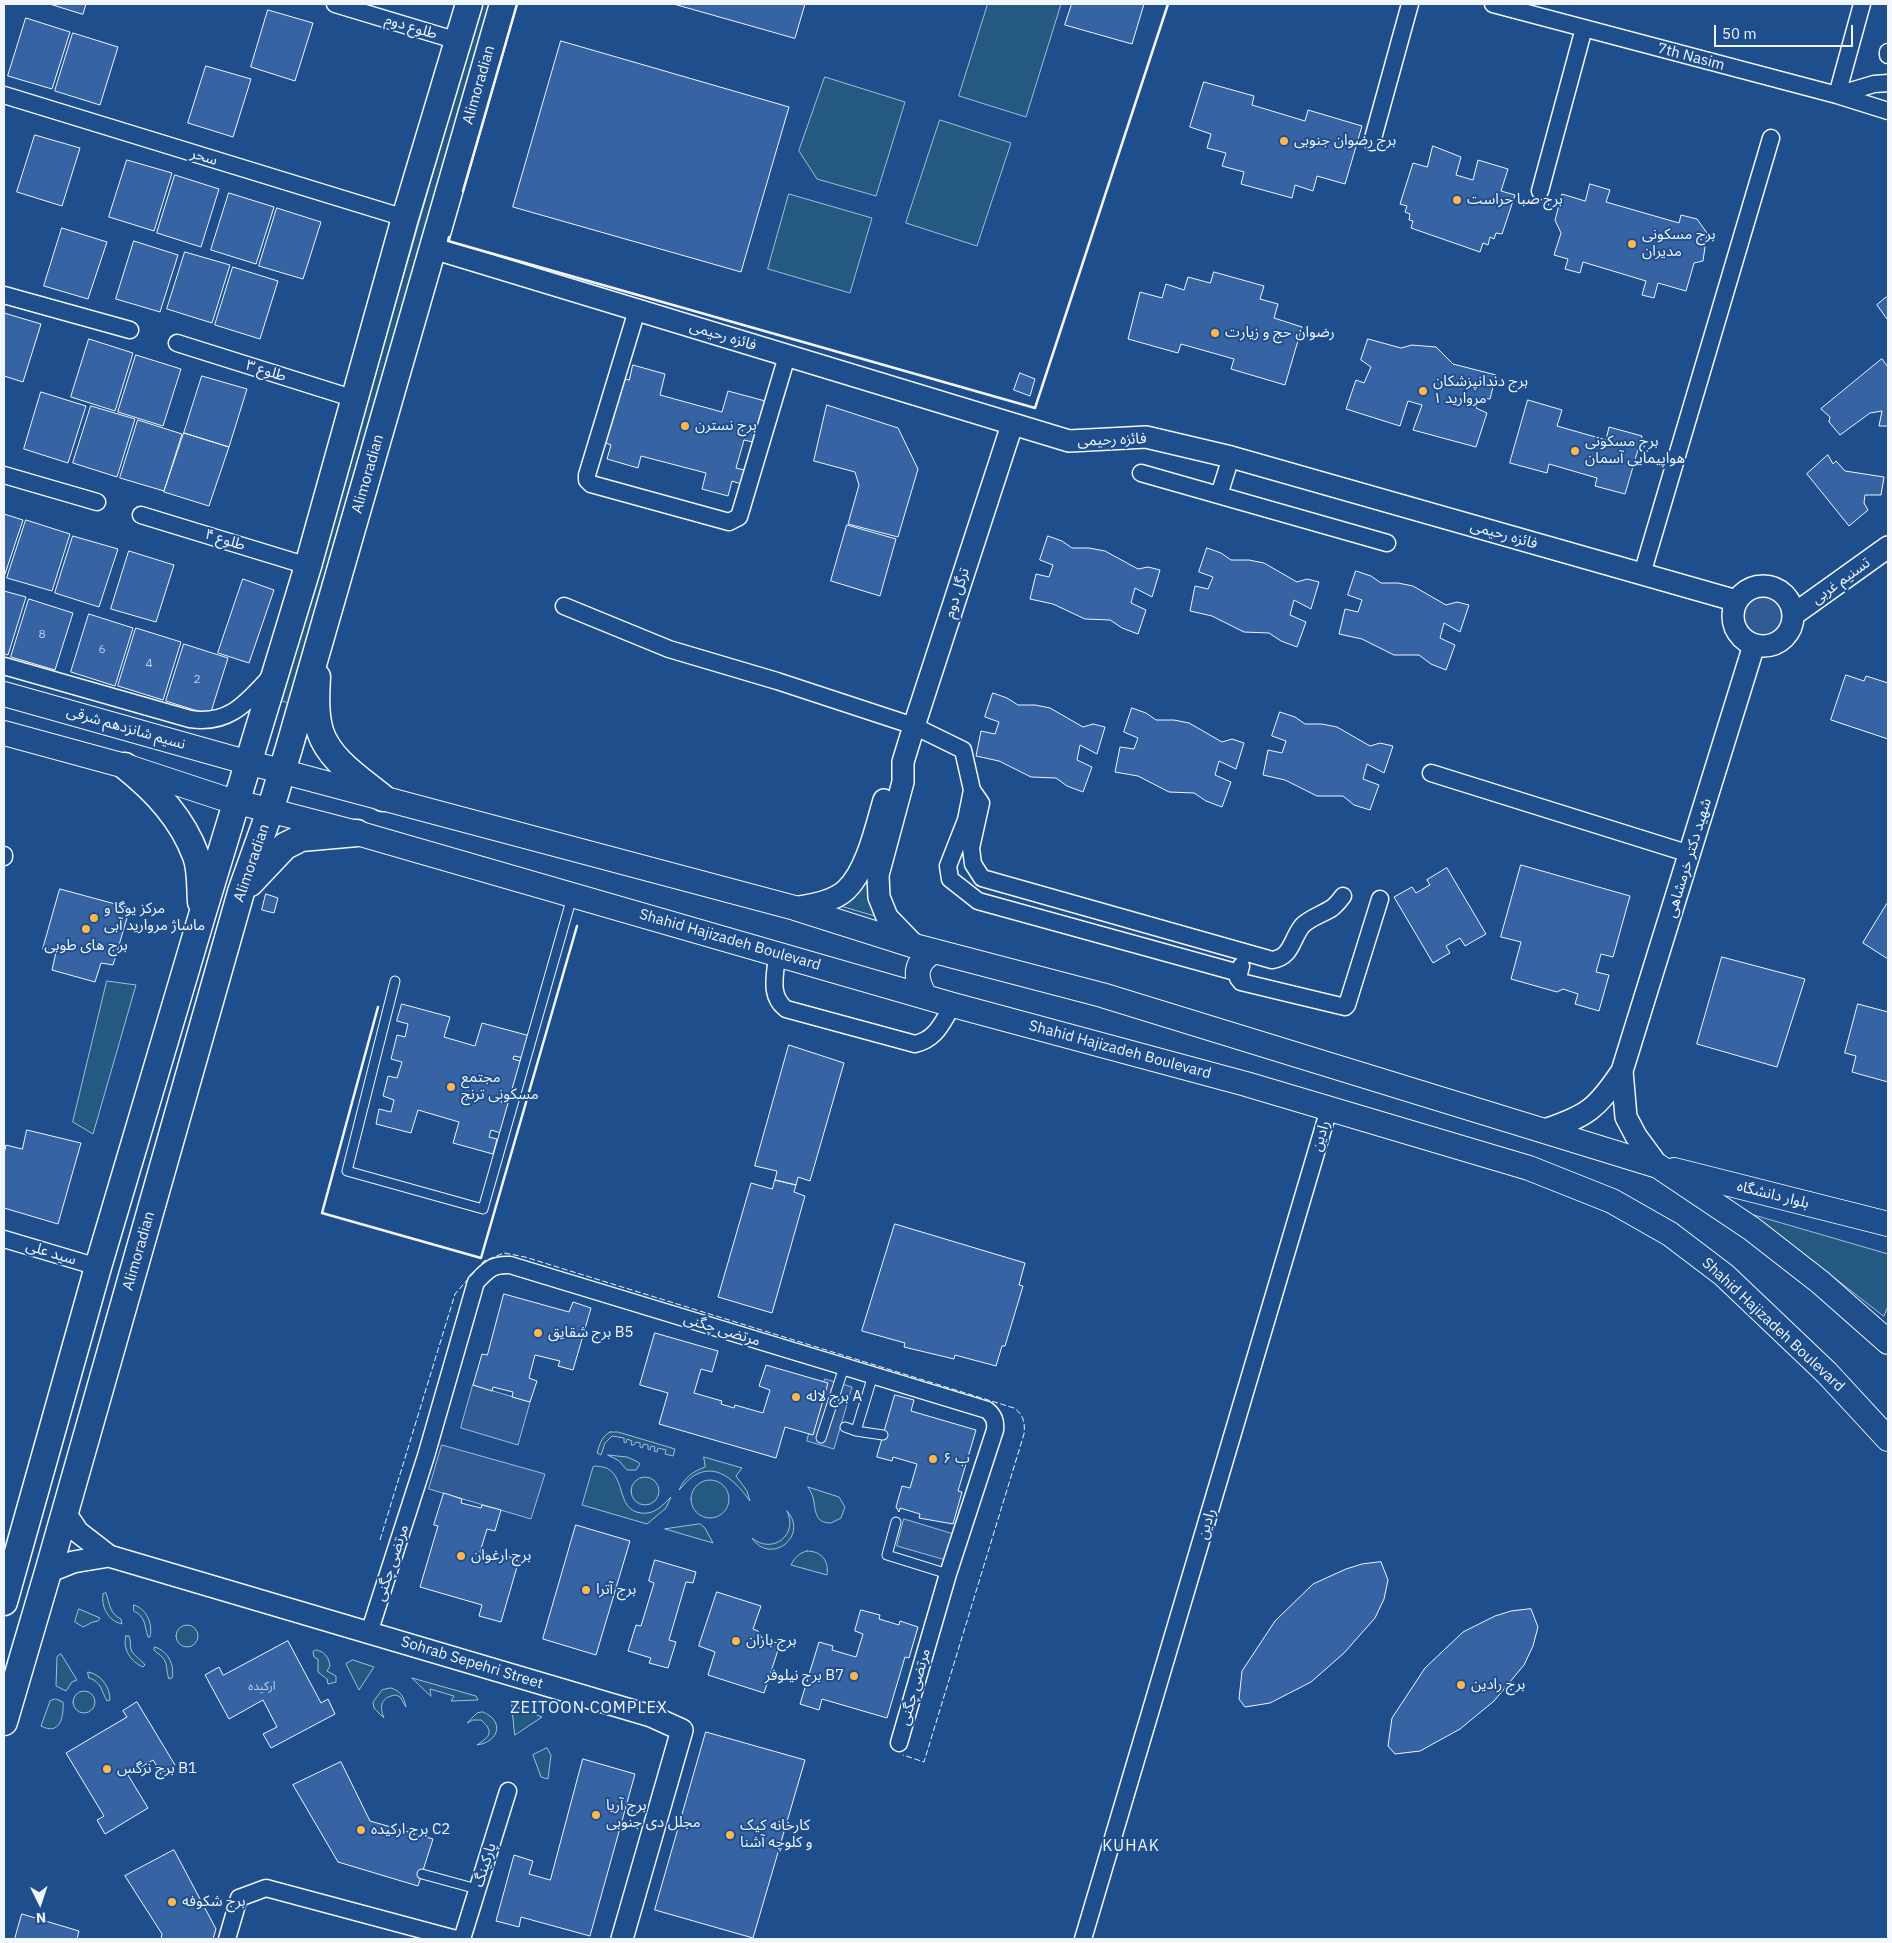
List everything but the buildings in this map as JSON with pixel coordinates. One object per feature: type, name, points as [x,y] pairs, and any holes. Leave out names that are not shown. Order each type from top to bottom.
[{"type":"main road","name":"Alimoradian","points":[[4,1602],[98,1268],[308,566],[405,218],[468,4]]},
{"type":"main road","name":"Alimoradian","points":[[4,1722],[241,892],[282,771],[503,4]]},
{"type":"main road","points":[[319,644],[316,702],[320,732],[339,762],[382,798]]},
{"type":"main road","name":"نسیم شانزدهم شرقی","points":[[4,694],[282,771]]},
{"type":"main road","points":[[78,754],[92,750],[98,740],[98,728],[89,717]]},
{"type":"main road","points":[[4,734],[125,766],[236,802]]},
{"type":"main road","points":[[125,766],[146,783],[170,808],[183,830],[196,857],[203,912]]},
{"type":"main road","points":[[282,771],[795,908],[924,948],[1102,995],[1658,1166],[1752,1229],[1820,1282],[1888,1342]]},
{"type":"main road","name":"Shahid Hajizadeh Boulevard","points":[[236,802],[357,833],[573,894],[953,1005],[1246,1084],[1529,1168],[1612,1201],[1670,1234],[1724,1275],[1827,1373],[1888,1439]]},
{"type":"main road","points":[[241,892],[285,846],[301,838],[357,833]]},
{"type":"main road","points":[[924,948],[923,958],[917,975],[920,988],[925,996]]},
{"type":"main road","name":"بلوار دانشگاه","points":[[1658,1166],[1888,1224]]},
{"type":"street","name":"طلوع دوم","points":[[335,4],[458,41]]},
{"type":"street","points":[[1372,142],[1410,4]]},
{"type":"street","name":"7th Nasim","points":[[1493,4],[1888,111]]},
{"type":"street","points":[[1837,96],[1862,4]]},
{"type":"street","points":[[1540,191],[1584,28]]},
{"type":"street","points":[[1837,96],[1874,84],[1888,83]]},
{"type":"street","name":"سحر","points":[[4,95],[405,218]]},
{"type":"street","points":[[1642,574],[1771,138]]},
{"type":"street","name":"فائزه رحیمی","points":[[433,248],[1069,441],[1146,437],[1230,457],[1737,601]]},
{"type":"street","points":[[4,295],[130,330]]},
{"type":"street","points":[[637,310],[587,475],[587,480],[591,484],[729,522],[735,521],[739,517],[787,356]]},
{"type":"street","name":"طلوع ۳","points":[[177,343],[355,399]]},
{"type":"street","name":"ترگل دوم","points":[[924,948],[887,916],[880,897],[878,875],[903,782],[904,762],[914,726],[1012,424]]},
{"type":"street","points":[[1219,495],[1230,457]]},
{"type":"street","points":[[1141,473],[1387,542]]},
{"type":"street","points":[[4,475],[97,502]]},
{"type":"street","name":"طلوع ۴","points":[[141,515],[308,566]]},
{"type":"street","name":"تسنیم غربی","points":[[1793,615],[1888,547]]},
{"type":"street","points":[[1760,586],[1770,587],[1786,597],[1791,605],[1793,615],[1788,633],[1781,640],[1764,646],[1754,645],[1746,641],[1735,626],[1733,618],[1737,601],[1743,594],[1760,586]]},
{"type":"street","points":[[564,606],[669,649],[778,681],[914,726],[963,750],[972,790],[981,803],[971,848],[973,864],[982,878],[1272,960],[1281,959],[1289,951],[1294,938],[1303,924],[1333,907],[1343,896]]},
{"type":"street","name":"شهید دکتر خرمشاهی","points":[[1542,1131],[1572,1121],[1590,1111],[1605,1096],[1622,1071],[1754,645]]},
{"type":"street","points":[[4,666],[190,719],[203,721],[216,719],[238,710],[275,672]]},
{"type":"street","name":"ترگل دوم","points":[[795,908],[831,899],[846,890],[856,877],[867,854],[890,783],[904,762]]},
{"type":"street","points":[[1431,773],[1690,854]]},
{"type":"street","points":[[972,790],[966,820],[948,866],[950,879],[970,896],[978,901],[1239,973]]},
{"type":"street","points":[[1245,952],[1238,978],[1241,982],[1345,1007],[1380,899]]},
{"type":"street","points":[[778,954],[774,994],[779,1003],[786,1009],[915,1044],[926,1042],[933,1037],[953,1005]]},
{"type":"street","name":"شهید دکتر خرمشاهی","points":[[1622,1071],[1626,1116],[1636,1136],[1658,1166]]},
{"type":"street","name":"رادین","points":[[1083,1939],[1329,1109]]},
{"type":"street","name":"سید علی","points":[[4,1239],[98,1268]]},
{"type":"street","name":"مرتضی چگنی","points":[[369,1633],[426,1456],[476,1282],[488,1268],[500,1265],[510,1266],[987,1410],[994,1418],[995,1430],[948,1574],[899,1743]]},
{"type":"street","name":"Sohrab Sepehri Street","points":[[65,1513],[78,1532],[109,1556],[651,1716],[682,1730],[622,1939]]},
{"type":"street","name":"Sohrab Sepehri Street","points":[[48,1572],[73,1562],[109,1556]]},
{"type":"street","name":"پارکینگ","points":[[462,1939],[508,1791]]},
{"type":"street","points":[[227,1939],[239,1898],[266,1888],[456,1939]]},
{"type":"lane","points":[[395,982],[347,1171],[483,1209],[573,894]]},
{"type":"lane","points":[[821,1438],[844,1366]]},
{"type":"lane","points":[[856,1431],[872,1375]]},
{"type":"lane","points":[[845,1427],[856,1431],[883,1435]]},
{"type":"lane","points":[[896,1522],[886,1555],[948,1574]]},
{"type":"lane","points":[[422,1874],[477,1889]]},
{"type":"shaded area","points":[[482,4],[491,4],[291,704],[282,701]]},
{"type":"shaded area","points":[[988,4],[1061,4],[1026,117],[959,96]]},
{"type":"shaded area","points":[[825,77],[905,102],[876,196],[817,179],[799,151]]},
{"type":"shaded area","points":[[940,120],[1011,143],[977,246],[906,223]]},
{"type":"shaded area","points":[[789,194],[872,218],[850,293],[768,269]]},
{"type":"shaded area","points":[[1757,587],[1769,587],[1784,595],[1792,610],[1792,622],[1784,637],[1769,645],[1757,645],[1742,637],[1734,622],[1734,610],[1742,595]]},
{"type":"shaded area","points":[[869,869],[869,894],[878,917],[837,905]]},
{"type":"shaded area","points":[[107,981],[136,985],[93,1134],[73,1122]]},
{"type":"shaded area","points":[[1754,1215],[1888,1254],[1888,1306],[1884,1316]]},
{"type":"shaded area","points":[[825,1379],[852,1387],[834,1449],[807,1441]]},
{"type":"shaded area","points":[[473,1385],[530,1402],[518,1445],[461,1428]]},
{"type":"shaded area","points":[[610,1432],[618,1432],[675,1449],[673,1456],[665,1454],[666,1450],[658,1448],[657,1452],[654,1451],[655,1447],[651,1446],[650,1450],[648,1445],[644,1444],[642,1448],[640,1443],[636,1442],[634,1445],[631,1445],[632,1441],[627,1439],[626,1443],[624,1438],[612,1436],[605,1443],[601,1455],[597,1453],[603,1438]]},
{"type":"shaded area","points":[[442,1445],[545,1474],[531,1519],[429,1489]]},
{"type":"shaded area","points":[[608,1455],[627,1457],[640,1464],[636,1470],[627,1470],[619,1461]]},
{"type":"shaded area","points":[[704,1457],[742,1468],[736,1476],[747,1491],[750,1501],[728,1477],[713,1471],[705,1471],[694,1475],[679,1490],[689,1475],[705,1467]]},
{"type":"shaded area","points":[[597,1466],[611,1471],[618,1482],[625,1502],[634,1511],[650,1513],[661,1507],[671,1497],[666,1508],[647,1524],[582,1505],[593,1467]]},
{"type":"shaded area","points":[[645,1477],[655,1481],[659,1491],[655,1501],[645,1505],[635,1501],[631,1491],[635,1481]]},
{"type":"shaded area","points":[[710,1480],[724,1485],[729,1499],[724,1513],[710,1518],[696,1513],[691,1499],[696,1485]]},
{"type":"shaded area","points":[[808,1487],[839,1497],[845,1507],[841,1518],[831,1523],[820,1520]]},
{"type":"shaded area","points":[[787,1511],[793,1520],[794,1530],[791,1538],[785,1544],[777,1548],[768,1549],[760,1546],[752,1538],[760,1543],[768,1544],[782,1540],[789,1528],[790,1520]]},
{"type":"shaded area","points":[[904,1519],[957,1535],[949,1561],[897,1546]]},
{"type":"shaded area","points":[[700,1524],[705,1528],[713,1543],[665,1529]]},
{"type":"shaded area","points":[[807,1551],[817,1553],[826,1561],[827,1575],[791,1565],[798,1556]]},
{"type":"shaded area","points":[[106,1593],[112,1611],[121,1619],[122,1624],[113,1620],[106,1613],[103,1604],[103,1594]]},
{"type":"shaded area","points":[[134,1605],[146,1613],[151,1627],[150,1637],[148,1637],[143,1619],[134,1611]]},
{"type":"shaded area","points":[[79,1609],[100,1618],[98,1621],[83,1627],[75,1622]]},
{"type":"shaded area","points":[[187,1625],[195,1628],[198,1636],[195,1644],[187,1647],[179,1644],[176,1636],[179,1628]]},
{"type":"shaded area","points":[[126,1636],[130,1638],[132,1651],[135,1656],[145,1665],[143,1667],[128,1654],[125,1646]]},
{"type":"shaded area","points":[[155,1647],[164,1652],[170,1659],[173,1673],[172,1678],[169,1679],[165,1660],[154,1650]]},
{"type":"shaded area","points":[[316,1650],[324,1653],[327,1657],[330,1666],[327,1671],[336,1676],[336,1682],[328,1684],[327,1679],[318,1672],[318,1659],[314,1657],[313,1652]]},
{"type":"shaded area","points":[[61,1654],[77,1680],[72,1682],[66,1691],[56,1686],[57,1657]]},
{"type":"shaded area","points":[[353,1660],[374,1667],[359,1690],[346,1664]]},
{"type":"shaded area","points":[[88,1672],[101,1678],[108,1690],[110,1700],[107,1701],[99,1684],[89,1678]]},
{"type":"shaded area","points":[[412,1678],[476,1696],[478,1700],[451,1701],[454,1696],[430,1689],[431,1696]]},
{"type":"shaded area","points":[[391,1688],[402,1695],[406,1707],[400,1697],[396,1695],[387,1698],[382,1703],[384,1718],[374,1708],[373,1702],[382,1690]]},
{"type":"shaded area","points":[[84,1691],[92,1694],[95,1702],[92,1710],[84,1713],[76,1710],[73,1702],[76,1694]]},
{"type":"shaded area","points":[[56,1699],[63,1702],[63,1713],[60,1723],[53,1729],[41,1726],[50,1701]]},
{"type":"shaded area","points":[[512,1705],[542,1717],[515,1735]]},
{"type":"shaded area","points":[[483,1712],[490,1716],[497,1726],[494,1736],[490,1740],[477,1745],[489,1734],[488,1728],[481,1720],[473,1720],[467,1723],[477,1713]]},
{"type":"shaded area","points":[[547,1748],[551,1755],[548,1779],[541,1777],[533,1755]]},
{"type":"fence","points":[[380,1540],[455,1294],[484,1261],[504,1253],[525,1257],[1014,1408],[1020,1413],[1023,1420],[1024,1434],[924,1762],[903,1755]]},
{"type":"wall","points":[[463,191],[517,4]]},
{"type":"wall","points":[[449,237],[448,241],[1035,408],[1168,4]]},
{"type":"wall","points":[[378,1007],[322,1213],[481,1258],[577,926]]},
{"type":"place","name":"برج رضوان جنوبی","points":[[1284,141]]},
{"type":"place","name":"برج صبا حراست","points":[[1457,200]]},
{"type":"place","name":"برج مسکونی مدیران","points":[[1632,244]]},
{"type":"place","name":"رضوان حج و زیارت","points":[[1215,333]]},
{"type":"place","name":"برج دندانپزشکان مروارید ۱","points":[[1423,391]]},
{"type":"place","name":"برج نسترن","points":[[685,426]]},
{"type":"place","name":"برج مسکونی هواپیمایی آسمان","points":[[1575,451]]},
{"type":"place","name":"مرکز یوگا و ماساژ مروارید آبی","points":[[94,918]]},
{"type":"place","name":"برج های طوبی","points":[[86,929]]},
{"type":"place","name":"مجتمع مسکونی ترنج","points":[[451,1087]]},
{"type":"place","name":"برج شقایق B5","points":[[538,1333]]},
{"type":"place","name":"برج لاله A","points":[[796,1397]]},
{"type":"place","name":"ب ۶","points":[[933,1459]]},
{"type":"place","name":"برج ارغوان","points":[[461,1556]]},
{"type":"place","name":"برج آترا","points":[[586,1590]]},
{"type":"place","name":"برج باران","points":[[736,1641]]},
{"type":"place","name":"برج نیلوفر B7","points":[[854,1676]]},
{"type":"place","name":"برج رادین","points":[[1461,1685]]},
{"type":"place","name":"برج نرگس B1","points":[[107,1769]]},
{"type":"place","name":"برج آریا مجلل دی جنوبی","points":[[596,1815]]},
{"type":"place","name":"برج ارکیده C2","points":[[361,1830]]},
{"type":"place","name":"کارخانه کیک و کلوچه آشنا","points":[[730,1835]]},
{"type":"place","name":"برج شکوفه","points":[[172,1902]]},
{"type":"district","name":"ZEITOON COMPLEX","points":[[589,1708]]},
{"type":"district","name":"KUHAK","points":[[1131,1846]]}]
